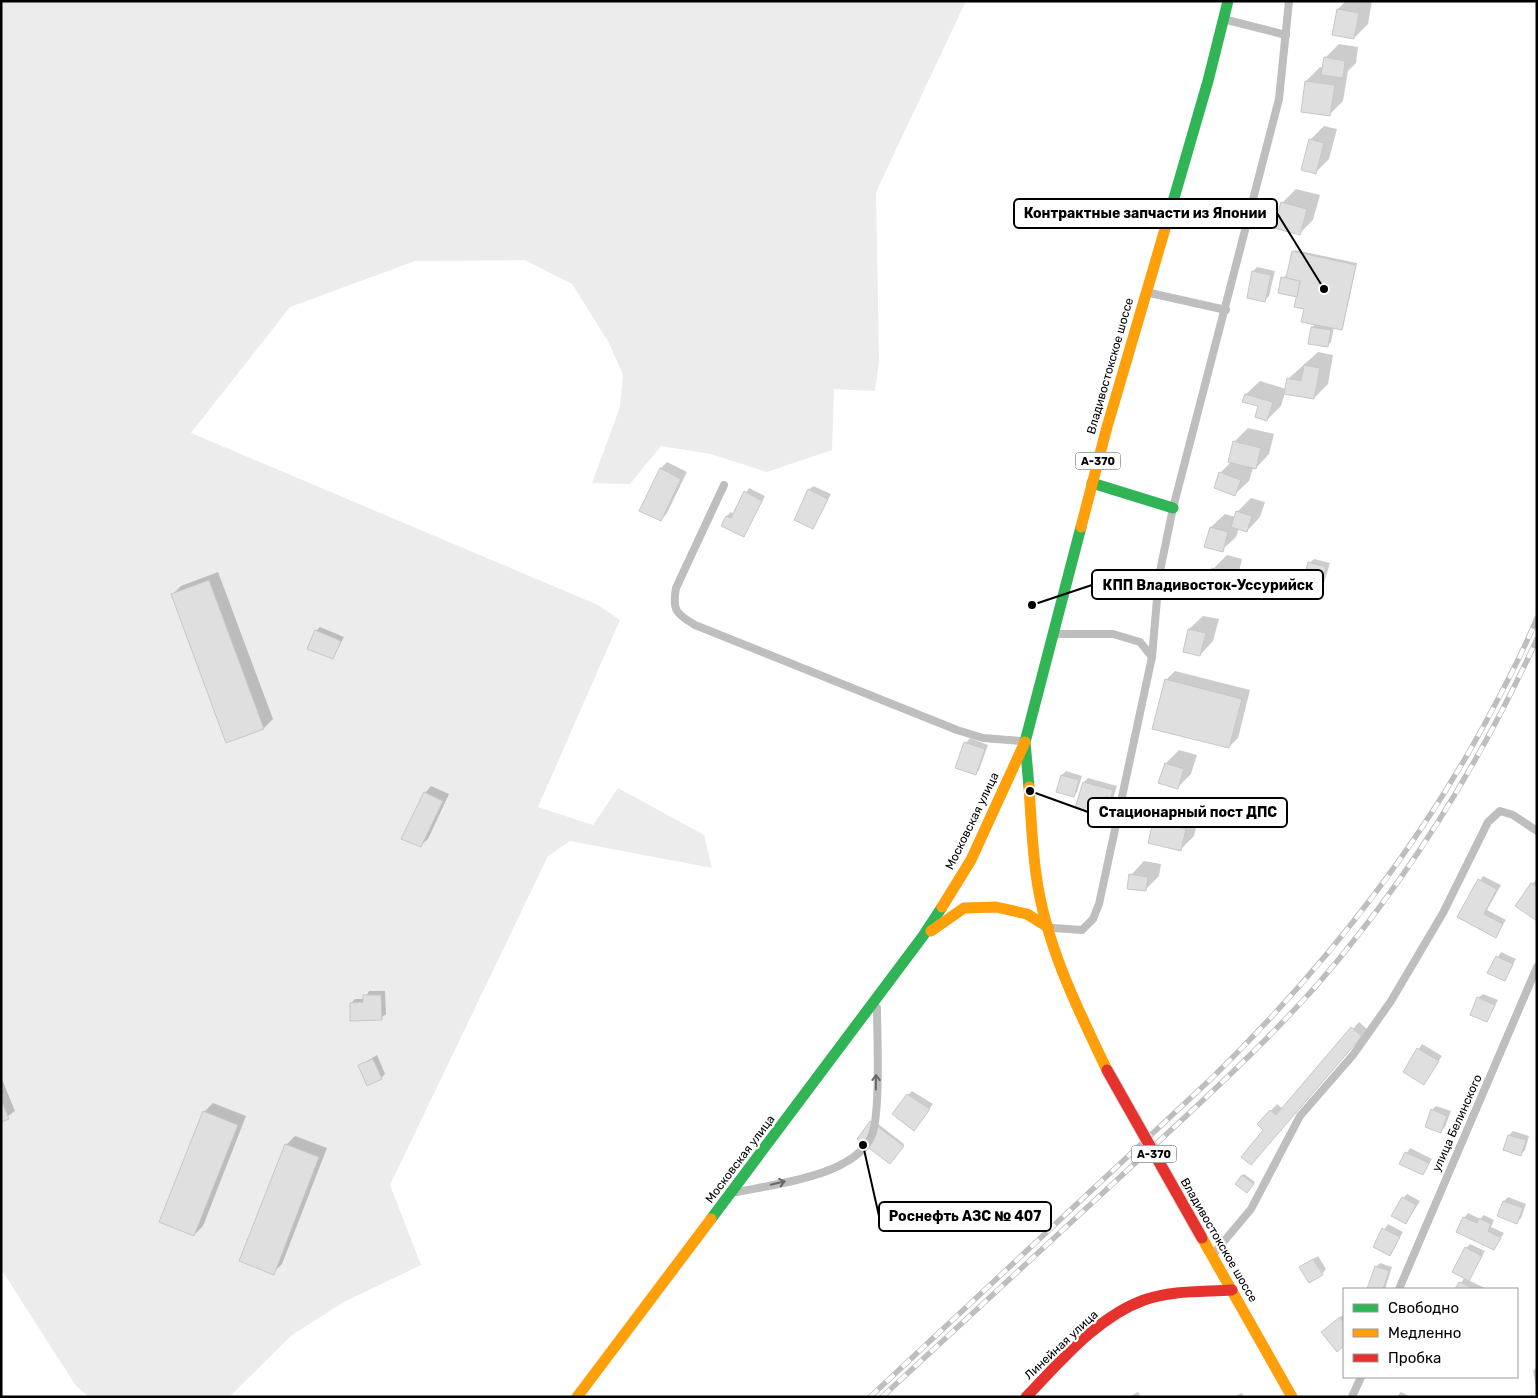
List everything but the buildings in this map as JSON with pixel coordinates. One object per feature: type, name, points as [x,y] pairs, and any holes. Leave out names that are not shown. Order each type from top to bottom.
[{"type":"main road","name":"Владивостокское шоссе","points":[[1228,1],[1092,483],[1025,742],[1036,875],[1048,927],[1072,998],[1107,1070],[1292,1397]]},
{"type":"main road","points":[[1092,483],[1173,508]]},
{"type":"main road","name":"Московская улица","points":[[577,1397],[923,936],[971,860],[1025,742]]},
{"type":"main road","name":"Московская улица","points":[[923,936],[964,908],[996,907],[1027,914],[1048,927]]},
{"type":"main road","name":"Линейная улица","points":[[1026,1397],[1110,1318],[1144,1300],[1176,1294],[1232,1290]]},
{"type":"lane","points":[[1048,927],[1082,930],[1093,919],[1099,904],[1152,657],[1159,576],[1173,508],[1226,310],[1279,99],[1289,1]]},
{"type":"lane","points":[[1224,19],[1286,35]]},
{"type":"lane","points":[[1146,292],[1226,310]]},
{"type":"lane","points":[[724,485],[676,588],[673,605],[680,616],[695,625],[957,730],[983,738],[1025,742]]},
{"type":"lane","points":[[1053,634],[1113,634],[1140,642],[1152,657]]},
{"type":"lane","points":[[1212,1255],[1251,1209],[1300,1116],[1353,1055],[1391,1001],[1443,913],[1488,822],[1500,811],[1513,815],[1537,830]]},
{"type":"lane","name":"улица Белинского","points":[[1398,1288],[1537,966]]},
{"type":"lane","points":[[731,1194],[808,1176],[846,1163],[872,1137],[876,1105],[877,997]]},
{"type":"lane","points":[[1352,1397],[1361,1378]]},
{"type":"shaded area","points":[[1,1],[966,1],[876,192],[879,361],[875,391],[834,389],[832,450],[767,472],[711,454],[661,446],[630,484],[592,483],[620,407],[623,375],[609,343],[572,284],[525,260],[415,261],[290,307],[191,433],[598,605],[620,620],[538,807],[593,825],[618,788],[704,835],[712,868],[570,841],[548,856],[390,1185],[421,1265],[344,1302],[292,1335],[229,1397],[89,1397],[76,1386],[1,1269]]},
{"type":"railway","points":[[870,1397],[1213,1077],[1326,955],[1394,868],[1455,775],[1504,687],[1537,618]]},
{"type":"railway","points":[[882,1397],[1203,1100],[1273,1032],[1317,985],[1382,904],[1439,820],[1491,731],[1537,639]]},
{"type":"traffic: fast","points":[[1172,205],[1208,81],[1228,1]]},
{"type":"traffic: fast","points":[[1092,483],[1173,508]]},
{"type":"traffic: fast","points":[[1029,787],[1025,742],[1081,527]]},
{"type":"traffic: fast","points":[[711,1219],[923,936],[942,907]]},
{"type":"traffic: slow","points":[[1081,527],[1107,427],[1172,205]]},
{"type":"traffic: slow","points":[[942,907],[971,860],[1025,742]]},
{"type":"traffic: slow","points":[[1029,787],[1040,900],[1064,975],[1107,1070]]},
{"type":"traffic: slow","points":[[931,931],[964,908],[996,907],[1027,914],[1048,927]]},
{"type":"traffic: slow","points":[[577,1397],[711,1219]]},
{"type":"traffic: slow","points":[[1202,1238],[1292,1397]]},
{"type":"traffic: jam","points":[[1107,1070],[1202,1238]]},
{"type":"traffic: jam","points":[[1026,1397],[1080,1342],[1111,1317],[1127,1308],[1144,1300],[1165,1294],[1232,1290]]},
{"type":"place","name":"Контрактные запчасти из Японии","points":[[1324,289]]},
{"type":"place","name":"КПП Владивосток-Уссурийск","points":[[1032,605]]},
{"type":"place","name":"Стационарный пост ДПС","points":[[1030,791]]},
{"type":"place","name":"Роснефть АЗС № 407","points":[[863,1145]]}]
